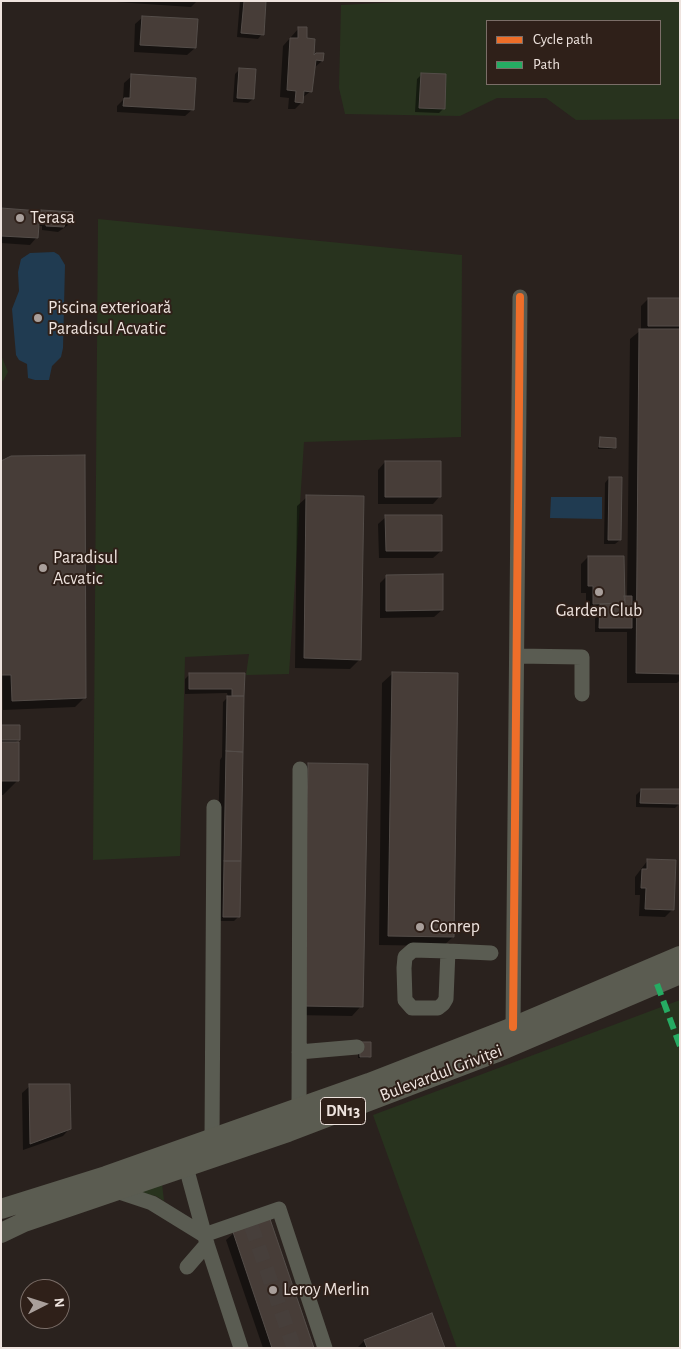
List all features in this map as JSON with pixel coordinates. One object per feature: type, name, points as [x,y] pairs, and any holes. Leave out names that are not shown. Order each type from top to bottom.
[{"type":"main road","name":"Bulevardul Griviței","points":[[1,1209],[106,1176],[212,1138],[299,1110],[513,1026],[680,956]]},
{"type":"main road","name":"Bulevardul Griviței","points":[[1,1233],[24,1222],[297,1128],[495,1052],[680,974]]},
{"type":"street","points":[[513,1026],[520,297]]},
{"type":"street","points":[[517,656],[582,656],[582,694]]},
{"type":"street","points":[[299,1110],[300,769]]},
{"type":"street","points":[[212,1138],[214,807]]},
{"type":"street","points":[[448,952],[491,953]]},
{"type":"street","points":[[298,1052],[357,1047]]},
{"type":"street","points":[[186,1167],[205,1240],[241,1348]]},
{"type":"street","points":[[116,1191],[152,1203],[205,1240]]},
{"type":"street","points":[[186,1267],[205,1240],[279,1209],[325,1348]]},
{"type":"green space","points":[[421,1],[680,1],[680,119],[576,120],[546,98],[497,98],[460,116],[345,114],[339,88],[341,5]]},
{"type":"green space","points":[[98,219],[462,255],[461,437],[304,442],[289,674],[246,675],[249,654],[185,657],[180,856],[93,860]]},
{"type":"green space","points":[[1,355],[8,372],[3,381],[1,380]]},
{"type":"green space","points":[[680,1000],[680,1348],[457,1348],[373,1115]]},
{"type":"green space","points":[[162,1184],[164,1201],[156,1196],[138,1193]]},
{"type":"water","name":"Piscina exterioară Paradisul Acvatic","points":[[54,252],[59,255],[65,265],[63,348],[61,357],[52,366],[49,380],[35,380],[28,378],[27,364],[19,360],[16,355],[12,309],[19,291],[18,272],[21,259],[30,253]]},
{"type":"water","points":[[551,497],[602,497],[602,519],[550,518]]},
{"type":"building","points":[[244,1],[266,1],[264,35],[241,33]]},
{"type":"building","points":[[142,16],[198,19],[196,48],[140,45]]},
{"type":"building","points":[[298,27],[307,27],[307,38],[315,39],[314,55],[316,53],[324,53],[323,61],[316,60],[312,92],[304,91],[303,103],[295,102],[296,91],[287,90],[290,38],[298,38]]},
{"type":"building","points":[[239,68],[256,69],[254,99],[237,98]]},
{"type":"building","points":[[421,73],[446,74],[445,109],[419,108]]},
{"type":"building","points":[[131,74],[196,78],[194,110],[123,106],[124,98],[130,98]]},
{"type":"building","name":"Terasa","points":[[1,208],[40,211],[38,238],[1,236]]},
{"type":"building","points":[[41,210],[73,212],[72,223],[65,223],[64,227],[46,226],[46,222],[41,221]]},
{"type":"building","points":[[648,298],[680,298],[680,326],[648,326]]},
{"type":"building","points":[[639,329],[680,329],[680,674],[636,673]]},
{"type":"building","points":[[600,437],[616,438],[616,448],[599,447]]},
{"type":"building","name":"Paradisul Acvatic","points":[[85,455],[86,698],[12,701],[11,675],[1,675],[1,461],[11,456]]},
{"type":"building","points":[[385,461],[441,461],[441,497],[385,497]]},
{"type":"building","points":[[609,477],[622,477],[621,540],[608,540]]},
{"type":"building","points":[[306,495],[364,496],[361,660],[304,658]]},
{"type":"building","points":[[385,515],[442,515],[442,551],[386,551]]},
{"type":"building","points":[[588,556],[624,556],[625,603],[593,604],[593,586],[588,586]]},
{"type":"building","points":[[443,574],[443,610],[386,611],[386,575]]},
{"type":"building","points":[[624,596],[632,596],[632,628],[599,628],[600,604],[625,603]]},
{"type":"building","points":[[392,672],[458,673],[454,937],[388,936]]},
{"type":"building","points":[[189,673],[245,673],[244,696],[232,696],[232,689],[189,689]]},
{"type":"building","points":[[227,696],[244,696],[243,752],[226,751]]},
{"type":"building","points":[[1,725],[20,725],[20,740],[1,740]]},
{"type":"building","points":[[1,742],[19,742],[19,781],[1,781]]},
{"type":"building","points":[[226,751],[243,752],[241,861],[224,861]]},
{"type":"building","points":[[308,763],[368,764],[363,1007],[303,1006]]},
{"type":"building","points":[[641,789],[680,789],[680,804],[640,803]]},
{"type":"building","points":[[647,859],[676,860],[674,910],[645,909],[646,888],[641,888],[642,869],[647,869]]},
{"type":"building","points":[[224,861],[241,861],[240,917],[223,917]]},
{"type":"building","points":[[359,1042],[371,1042],[371,1057],[360,1057]]},
{"type":"building","points":[[29,1084],[70,1084],[71,1129],[30,1144]]},
{"type":"building","name":"Leroy Merlin","points":[[270,1219],[314,1348],[272,1348],[233,1232]]},
{"type":"building","points":[[432,1313],[445,1348],[367,1348],[364,1340]]},
{"type":"tunnel","points":[[251,1225],[294,1348]]},
{"type":"marked path","points":[[657,984],[680,1046]]},
{"type":"cycle path","points":[[513,1027],[520,297]]},
{"type":"place","name":"Terasa","points":[[20,218]]},
{"type":"place","name":"Piscina exterioară Paradisul Acvatic","points":[[38,318]]},
{"type":"place","name":"Paradisul Acvatic","points":[[43,568]]},
{"type":"place","name":"Garden Club","points":[[599,592]]},
{"type":"place","name":"Conrep","points":[[420,927]]},
{"type":"place","name":"Leroy Merlin","points":[[273,1290]]}]
